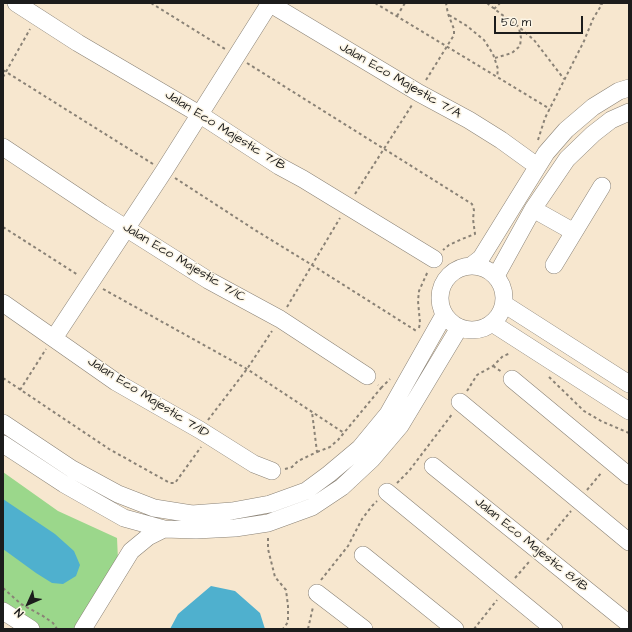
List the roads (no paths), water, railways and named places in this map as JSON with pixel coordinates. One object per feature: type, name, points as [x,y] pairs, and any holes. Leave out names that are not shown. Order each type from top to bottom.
[{"type":"street","name":"Jalan Eco Majestic 7/B","points":[[16,3],[78,43],[199,114],[279,166],[303,179],[434,259]]},
{"type":"street","points":[[54,338],[125,228],[164,171],[270,3]]},
{"type":"street","name":"Jalan Eco Majestic 7/A","points":[[270,3],[419,93],[469,120],[501,140],[530,161]]},
{"type":"street","points":[[472,265],[482,258],[546,153],[566,130],[593,107],[619,91],[629,88]]},
{"type":"street","points":[[496,276],[533,209],[567,158],[610,120],[629,112]]},
{"type":"street","name":"Jalan Eco Majestic 7/1C","points":[[3,147],[125,228],[208,280],[280,319],[367,376]]},
{"type":"street","points":[[554,265],[602,186]]},
{"type":"street","points":[[533,209],[574,232]]},
{"type":"street","points":[[472,265],[482,267],[496,276],[502,284],[504,304],[498,318],[485,328],[467,330],[458,328],[444,315],[440,306],[439,296],[441,286],[453,271],[462,266],[472,265]]},
{"type":"street","name":"Jalan Eco Majestic 7/1D","points":[[3,303],[116,382],[205,433],[254,464],[272,471]]},
{"type":"street","points":[[504,304],[629,384]]},
{"type":"street","points":[[3,423],[72,469],[118,494],[154,508],[192,514],[232,511],[270,504],[306,491],[360,448],[388,414],[444,315]]},
{"type":"street","points":[[492,323],[629,411]]},
{"type":"street","points":[[3,444],[64,484],[124,518],[164,529],[204,530],[235,528],[268,523],[312,507],[342,487],[372,458],[400,426],[458,328]]},
{"type":"street","points":[[512,379],[629,476]]},
{"type":"street","points":[[460,402],[629,542]]},
{"type":"street","name":"Jalan Eco Majestic 8/1B","points":[[433,466],[629,624]]},
{"type":"street","points":[[387,492],[554,629]]},
{"type":"street","points":[[124,518],[132,537],[131,551]]},
{"type":"street","points":[[83,629],[131,551],[148,537],[164,529]]},
{"type":"street","points":[[363,555],[455,629]]},
{"type":"street","points":[[317,593],[364,629]]},
{"type":"street","points":[[3,611],[31,629]]},
{"type":"water","points":[[3,499],[55,534],[74,551],[80,565],[76,576],[63,584],[52,583],[3,549]]},
{"type":"water","points":[[211,586],[235,591],[260,613],[265,629],[170,629],[178,614]]}]
